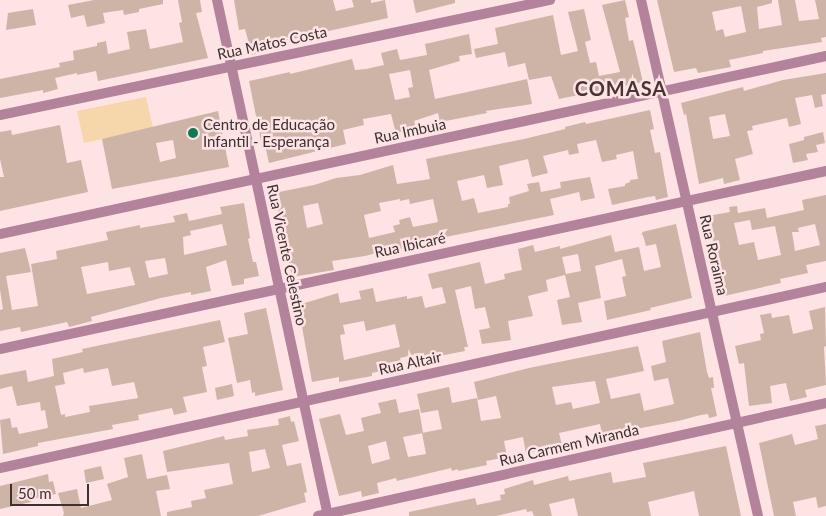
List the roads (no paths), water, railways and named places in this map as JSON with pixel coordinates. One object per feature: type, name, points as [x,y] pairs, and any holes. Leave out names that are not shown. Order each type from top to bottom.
[{"type":"street","name":"Rua Vicente Celestino","points":[[217,0],[303,402],[324,515]]},
{"type":"street","name":"Rua Matos Costa","points":[[0,115],[550,0]]},
{"type":"street","name":"Rua Roraima","points":[[642,0],[758,516]]},
{"type":"street","name":"Rua Imbuia","points":[[0,234],[826,56]]},
{"type":"street","name":"Rua Ibicaré","points":[[0,349],[826,171]]},
{"type":"street","name":"Rua Altair","points":[[0,468],[826,288]]},
{"type":"street","name":"Rua Carmem Miranda","points":[[324,515],[826,404]]},
{"type":"place","name":"Centro de Educação Infantil - Esperança","points":[[193,133]]},
{"type":"district","name":"COMASA","points":[[621,88]]}]
